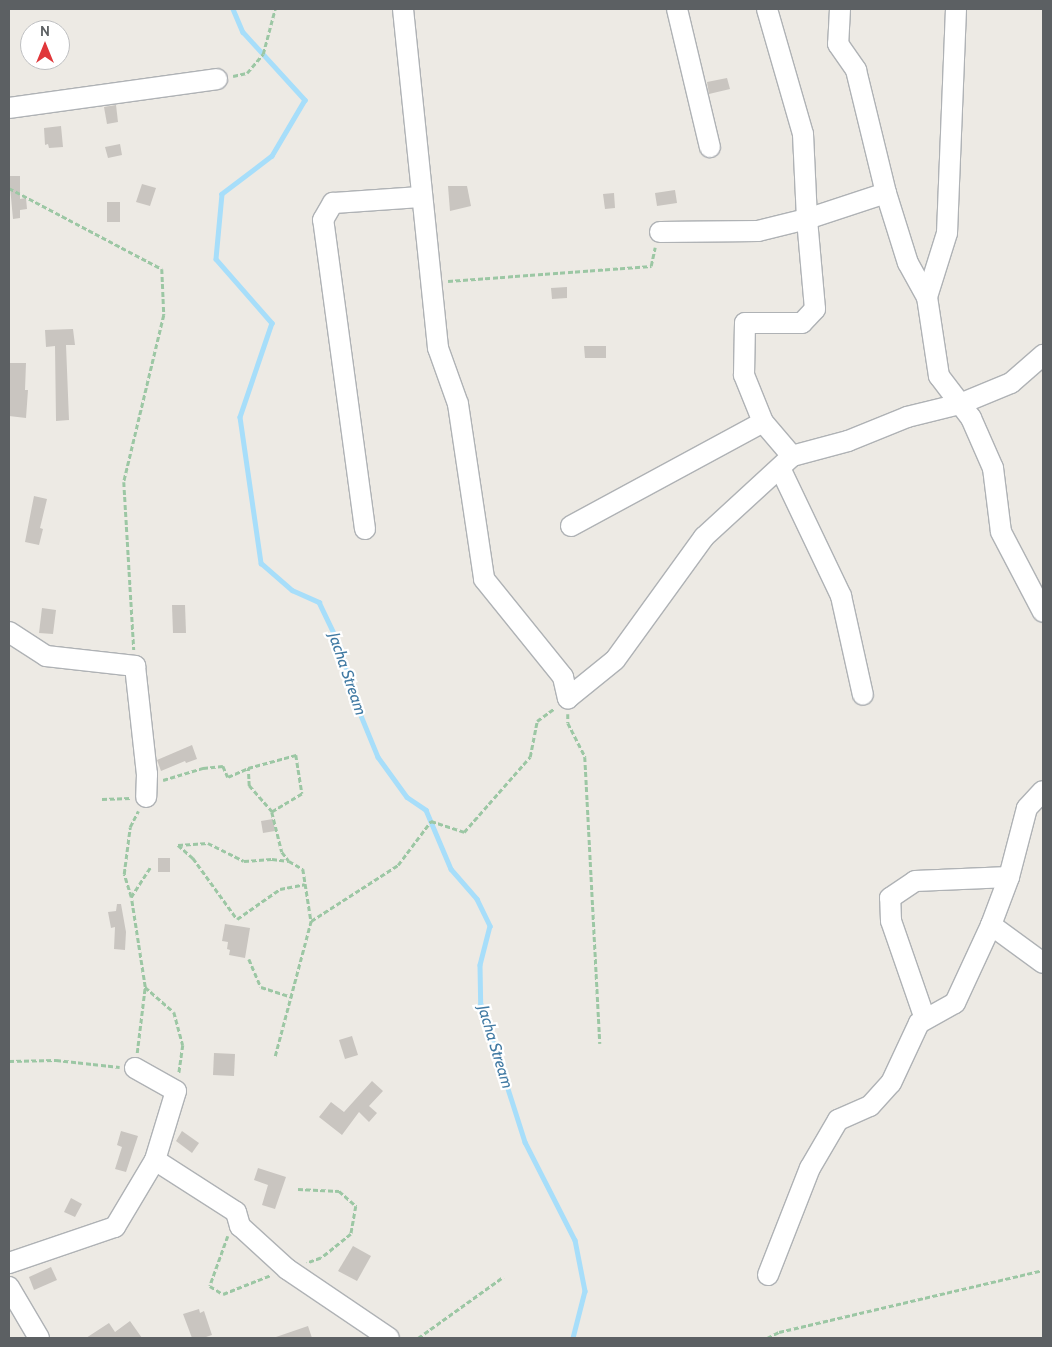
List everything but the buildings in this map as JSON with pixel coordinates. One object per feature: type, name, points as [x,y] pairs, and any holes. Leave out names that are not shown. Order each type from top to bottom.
[{"type":"street","points":[[403,9],[438,348],[458,404],[484,579],[563,677],[568,698],[615,660],[704,537],[786,462],[848,441],[907,417],[960,404],[1011,383],[1043,355]]},
{"type":"street","points":[[677,9],[710,147]]},
{"type":"street","points":[[767,9],[803,134],[807,219],[815,309],[802,323],[745,323],[744,375],[763,422],[786,462],[840,596],[863,695]]},
{"type":"street","points":[[840,9],[838,44],[856,70],[886,193],[908,263],[927,297],[939,376],[971,418],[993,468],[1001,532],[1043,612]]},
{"type":"street","points":[[927,297],[947,233],[956,9]]},
{"type":"street","points":[[9,108],[217,79]]},
{"type":"street","points":[[660,232],[758,231],[807,219],[886,193]]},
{"type":"street","points":[[365,529],[323,220],[333,203],[422,197]]},
{"type":"street","points":[[571,526],[763,422]]},
{"type":"street","points":[[9,632],[46,656],[135,666],[147,774],[146,797]]},
{"type":"street","points":[[768,1275],[810,1168],[838,1120],[870,1106],[890,1083],[919,1023],[956,1003],[991,925],[1009,877],[1027,808],[1043,791]]},
{"type":"street","points":[[925,1020],[891,921],[890,898],[915,881],[1009,877]]},
{"type":"street","points":[[991,925],[1043,963]]},
{"type":"street","points":[[9,1263],[115,1227],[155,1160],[176,1091],[135,1068]]},
{"type":"street","points":[[155,1160],[236,1212],[240,1226],[288,1269],[390,1338]]},
{"type":"street","points":[[9,1287],[39,1338]]},
{"type":"path","points":[[217,79],[247,73],[263,54],[275,9]]},
{"type":"path","points":[[9,188],[162,269],[164,315],[124,482],[135,666]]},
{"type":"path","points":[[430,282],[651,266],[660,232]]},
{"type":"path","points":[[311,921],[398,865],[430,821],[464,832],[530,757],[537,722],[568,698]]},
{"type":"path","points":[[568,698],[568,723],[585,757],[600,1044]]},
{"type":"path","points":[[9,1061],[56,1060],[135,1068],[145,987],[131,897],[124,874],[130,827],[146,797],[160,781],[203,768],[223,766],[228,777],[248,768],[296,755],[302,794],[272,812]]},
{"type":"path","points":[[248,768],[249,786],[272,812],[282,852],[289,861],[303,869],[311,921],[275,1056]]},
{"type":"path","points":[[102,799],[146,797]]},
{"type":"path","points":[[289,861],[272,859],[244,861],[208,843],[178,845],[193,858],[237,919],[280,889],[305,884]]},
{"type":"path","points":[[131,897],[150,868]]},
{"type":"path","points":[[249,958],[261,987],[292,997]]},
{"type":"path","points":[[145,987],[174,1012],[183,1045],[176,1091]]},
{"type":"path","points":[[767,1338],[778,1332],[1043,1270]]},
{"type":"path","points":[[418,1338],[502,1277]]},
{"type":"waterway","name":"Jacha Stream","points":[[233,9],[243,32],[305,100],[272,156],[222,194],[216,259],[272,323],[240,417],[261,563],[292,590],[319,602],[341,648],[353,696],[378,757],[407,797],[426,810],[451,869],[477,899],[490,926],[480,965],[481,1004],[525,1142],[575,1240],[585,1291],[573,1338]]}]
